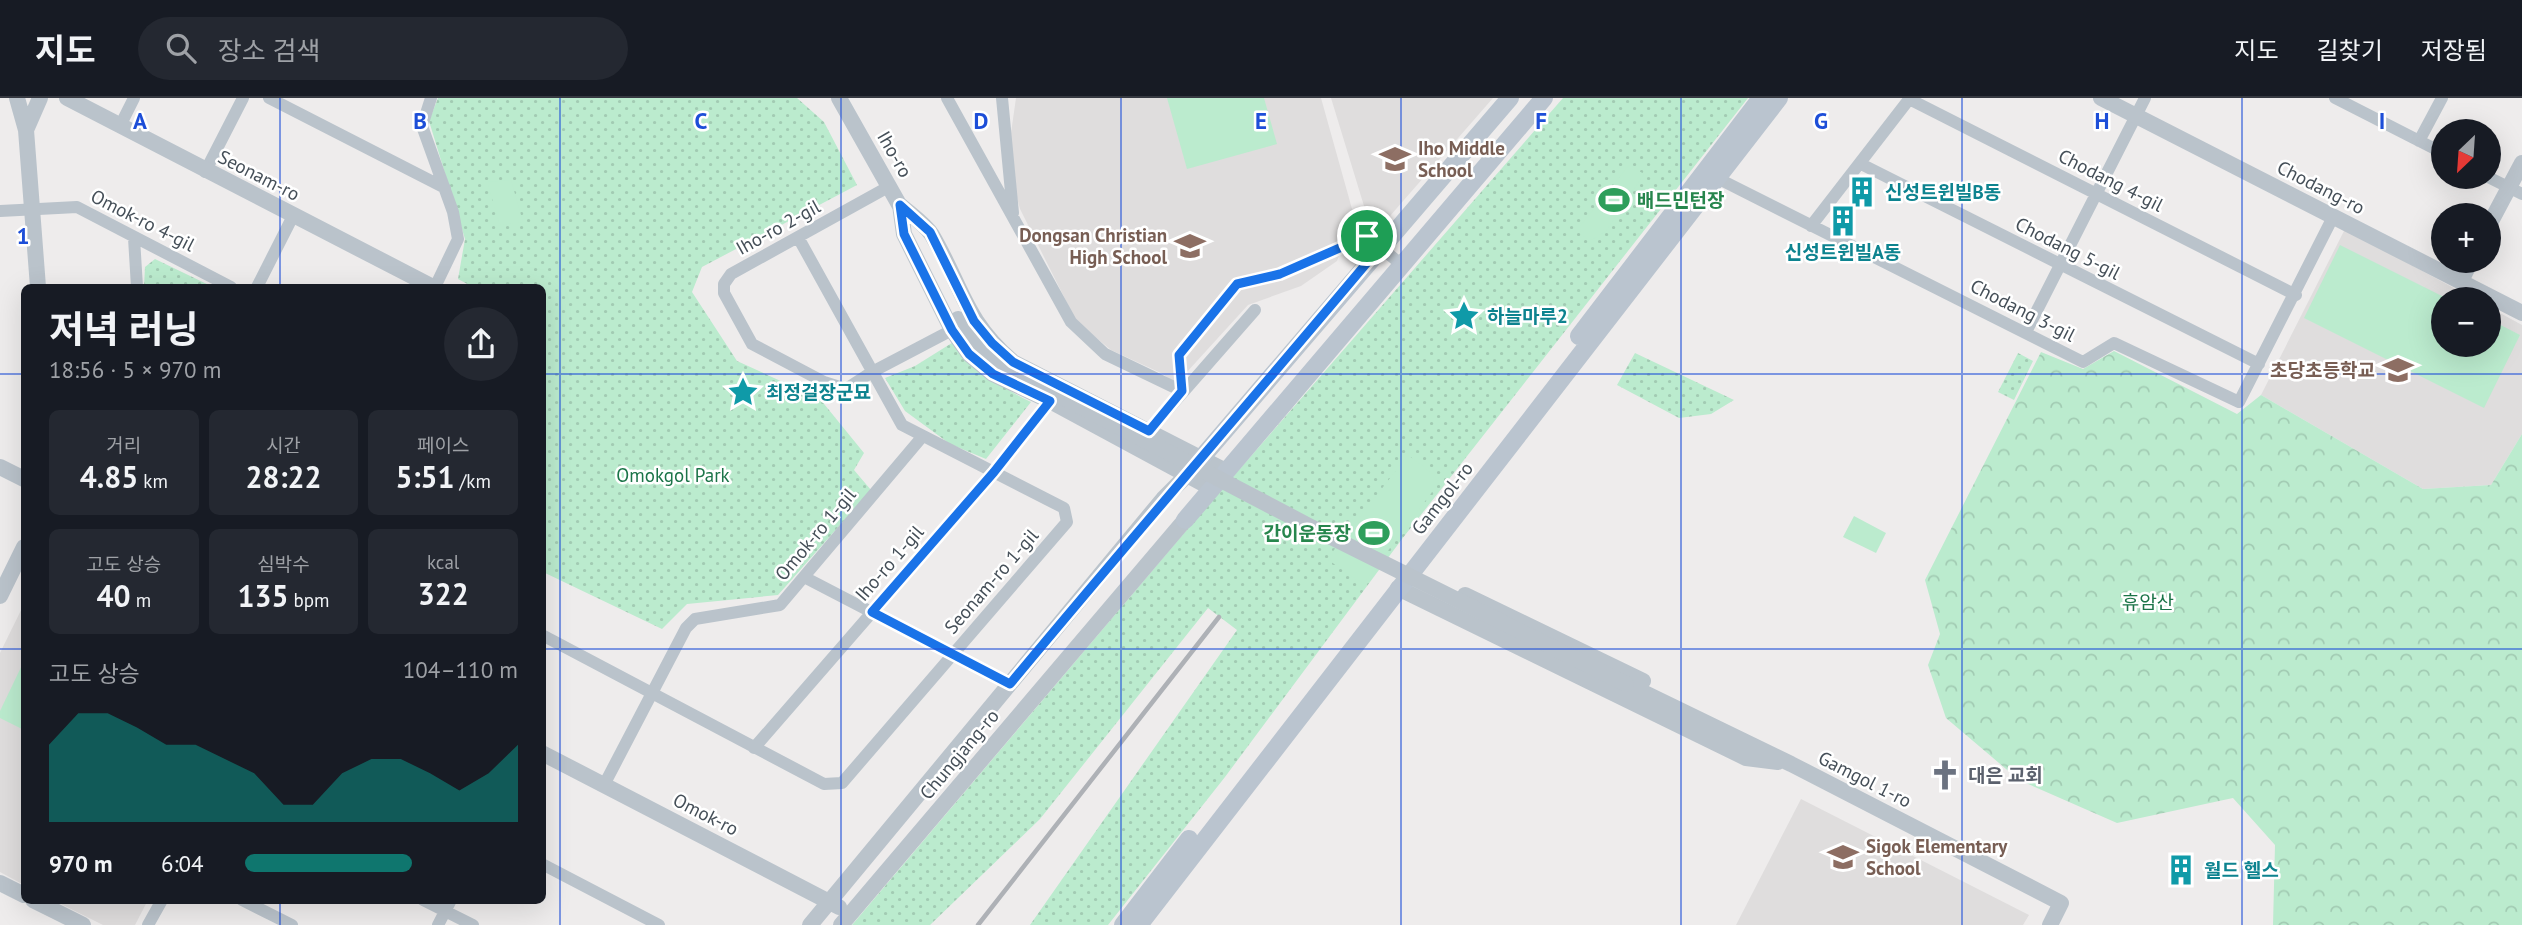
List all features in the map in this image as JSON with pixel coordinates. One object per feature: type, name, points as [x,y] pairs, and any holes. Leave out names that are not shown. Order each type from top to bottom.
[{"type":"main road","name":"Chungjang-ro","points":[[1186,476],[1510,98]]},
{"type":"main road","name":"Chungjang-ro","points":[[1185,520],[1544,98]]},
{"type":"main road","name":"Gamgol-ro","points":[[1408,568],[1761,98]]},
{"type":"main road","name":"Gamgol-ro","points":[[1123,925],[1779,98]]},
{"type":"main road","name":"Gamgol-ro","points":[[1139,925],[1394,586]]},
{"type":"street","points":[[17,98],[26,131],[38,284]]},
{"type":"street","points":[[23,98],[39,98],[26,131]]},
{"type":"street","name":"Seonam-ro","points":[[67,98],[205,172],[428,284]]},
{"type":"street","points":[[120,126],[134,98]]},
{"type":"street","points":[[205,172],[243,98]]},
{"type":"street","points":[[269,98],[445,188]]},
{"type":"street","points":[[431,98],[422,126],[445,188],[458,239],[436,284]]},
{"type":"street","name":"Iho-ro","points":[[839,98],[890,186],[964,330],[984,352],[1007,368],[1309,526],[1626,684]]},
{"type":"street","points":[[947,98],[1071,322],[1105,354],[1182,391]]},
{"type":"street","points":[[1002,98],[1013,216]]},
{"type":"street","points":[[1811,226],[1910,98]]},
{"type":"street","name":"Chodang 4-gil","points":[[1910,98],[2296,295]]},
{"type":"street","name":"Chodang-ro","points":[[2101,98],[2522,313]]},
{"type":"street","points":[[2026,332],[2145,98]]},
{"type":"street","points":[[2335,98],[2431,147]]},
{"type":"street","points":[[2419,141],[2442,98]]},
{"type":"street","points":[[2501,210],[2515,191],[2522,163]]},
{"type":"street","name":"Chodang 5-gil","points":[[1861,164],[2059,266],[2259,364]]},
{"type":"street","name":"Chodang 3-gil","points":[[1717,178],[2083,362],[2114,343],[2239,402],[2296,295],[2333,217]]},
{"type":"street","name":"Iho-ro 2-gil","points":[[890,186],[732,275],[724,284],[724,293],[751,344],[824,382],[846,389],[872,372],[952,330]]},
{"type":"street","points":[[900,205],[904,234],[952,330],[969,354],[993,374],[1050,401],[1211,488]]},
{"type":"street","points":[[900,205],[930,232],[974,321],[992,343],[1013,362],[1226,471]]},
{"type":"street","name":"Omok-ro 4-gil","points":[[0,211],[76,207],[225,284]]},
{"type":"street","points":[[259,284],[293,216]]},
{"type":"street","points":[[1182,391],[1179,355],[1237,284],[1280,274],[1367,236],[1403,266]]},
{"type":"street","points":[[134,237],[137,284]]},
{"type":"street","name":"Seonam-ro 1-gil","points":[[546,637],[824,784],[842,783],[1067,522],[1064,509],[902,425],[799,239]]},
{"type":"street","points":[[2461,281],[2465,273]]},
{"type":"street","points":[[1149,431],[1255,310]]},
{"type":"street","name":"Iho-ro 1-gil","points":[[754,748],[994,472],[1050,401]]},
{"type":"street","name":"Omok-ro 1-gil","points":[[604,785],[686,628],[695,619],[780,605],[922,437]]},
{"type":"street","points":[[0,467],[21,478]]},
{"type":"street","name":"Chungjang-ro","points":[[810,925],[1163,499],[1186,476]]},
{"type":"street","name":"Chungjang-ro","points":[[846,919],[1185,520]]},
{"type":"street","points":[[0,596],[21,553]]},
{"type":"street","points":[[1408,568],[1760,737],[1791,764]]},
{"type":"street","points":[[804,577],[1010,684]]},
{"type":"street","points":[[1394,586],[1746,758],[1791,764]]},
{"type":"street","name":"Gamgol 1-ro","points":[[1626,684],[1791,764],[2061,902],[2050,925]]},
{"type":"street","name":"Omok-ro","points":[[546,755],[830,902],[846,919]]},
{"type":"street","points":[[546,866],[659,925]]},
{"type":"street","points":[[0,883],[21,894]]},
{"type":"street","points":[[41,904],[83,925]]},
{"type":"street","points":[[148,925],[160,904]]},
{"type":"street","points":[[250,904],[292,925]]},
{"type":"street","points":[[438,925],[448,905],[473,925]]},
{"type":"shaded area","name":"Dongsan Christian High School","points":[[1016,98],[1321,98],[1354,216],[1337,261],[1301,286],[1248,305],[1176,384],[1163,374],[1111,350],[1076,321],[1020,209],[1007,161]]},
{"type":"shaded area","name":"Iho Middle School","points":[[1331,98],[1493,98],[1383,224],[1368,219]]},
{"type":"shaded area","name":"초당초등학교","points":[[2345,229],[2452,287],[2431,287],[2431,357],[2501,357],[2501,314],[2522,325],[2522,434],[2491,485],[2423,489],[2261,395]]},
{"type":"shaded area","points":[[21,610],[21,883],[0,872],[0,653]]},
{"type":"shaded area","name":"Sigok Elementary School","points":[[1801,799],[2029,915],[2023,925],[1736,925]]},
{"type":"shaded area","points":[[61,904],[146,904],[135,925],[103,925]]},
{"type":"green space","name":"Omokgol Park","points":[[438,98],[797,98],[824,122],[857,185],[702,267],[692,292],[737,361],[820,399],[864,453],[854,470],[871,490],[778,595],[687,604],[662,629],[546,573],[546,284],[467,284],[458,279],[465,239],[429,121]]},
{"type":"green space","points":[[1167,98],[1264,98],[1277,144],[1187,169]]},
{"type":"green space","points":[[1563,98],[1748,98],[1402,539],[1225,777],[1108,925],[1030,925],[1237,630],[1208,608],[1040,819],[930,925],[852,925],[1191,525]]},
{"type":"green space","name":"배드민턴장","points":[[1629,165],[1644,174],[1606,231],[1590,241],[1580,234],[1581,225]]},
{"type":"green space","points":[[511,180],[523,222],[500,225],[487,182]]},
{"type":"green space","points":[[2340,245],[2431,290],[2431,357],[2501,357],[2501,325],[2520,335],[2484,408],[2304,318]]},
{"type":"green space","points":[[155,259],[207,284],[144,284],[145,267]]},
{"type":"green space","points":[[955,341],[989,376],[1031,402],[986,459],[950,444],[905,411],[885,378],[915,366]]},
{"type":"green space","name":"휴암산","points":[[2114,351],[2237,414],[2261,395],[2423,489],[2491,485],[2522,434],[2522,925],[2273,925],[2275,845],[2233,798],[2117,823],[2019,780],[1946,718],[1928,665],[1940,634],[1925,580],[2041,352],[2083,369]]},
{"type":"green space","points":[[1635,353],[1734,400],[1711,414],[1679,418],[1617,385]]},
{"type":"green space","points":[[2018,353],[2033,361],[2014,400],[1998,392]]},
{"type":"green space","name":"간이운동장","points":[[1408,455],[1441,480],[1363,584],[1327,559]]},
{"type":"green space","points":[[1854,516],[1886,533],[1876,553],[1843,537]]},
{"type":"green space","points":[[21,667],[21,728],[0,718],[0,711]]},
{"type":"railway","points":[[978,925],[1219,617]]},
{"type":"place","name":"Iho Middle School","points":[[1395,159]]},
{"type":"place","name":"신성트윈빌B동","points":[[1862,192]]},
{"type":"place","name":"배드민턴장","points":[[1614,200]]},
{"type":"place","name":"신성트윈빌A동","points":[[1843,221]]},
{"type":"place","name":"Dongsan Christian High School","points":[[1190,246]]},
{"type":"place","name":"하늘마루2","points":[[1464,316]]},
{"type":"place","name":"초당초등학교","points":[[2398,370]]},
{"type":"place","name":"최정걸장군묘","points":[[743,392]]},
{"type":"place","name":"간이운동장","points":[[1374,533]]},
{"type":"place","name":"대은 교회","points":[[1945,775]]},
{"type":"place","name":"Sigok Elementary School","points":[[1843,857]]},
{"type":"place","name":"월드 헬스","points":[[2181,870]]},
{"type":"route","points":[[900,205],[930,232],[974,321],[992,343],[1013,362],[1149,431],[1182,391],[1179,355],[1237,284],[1280,274],[1367,236],[1381,246],[1203,458],[1163,499],[1010,684],[872,612],[994,472],[1050,401],[993,374],[969,354],[952,330],[904,234],[900,205]]}]
